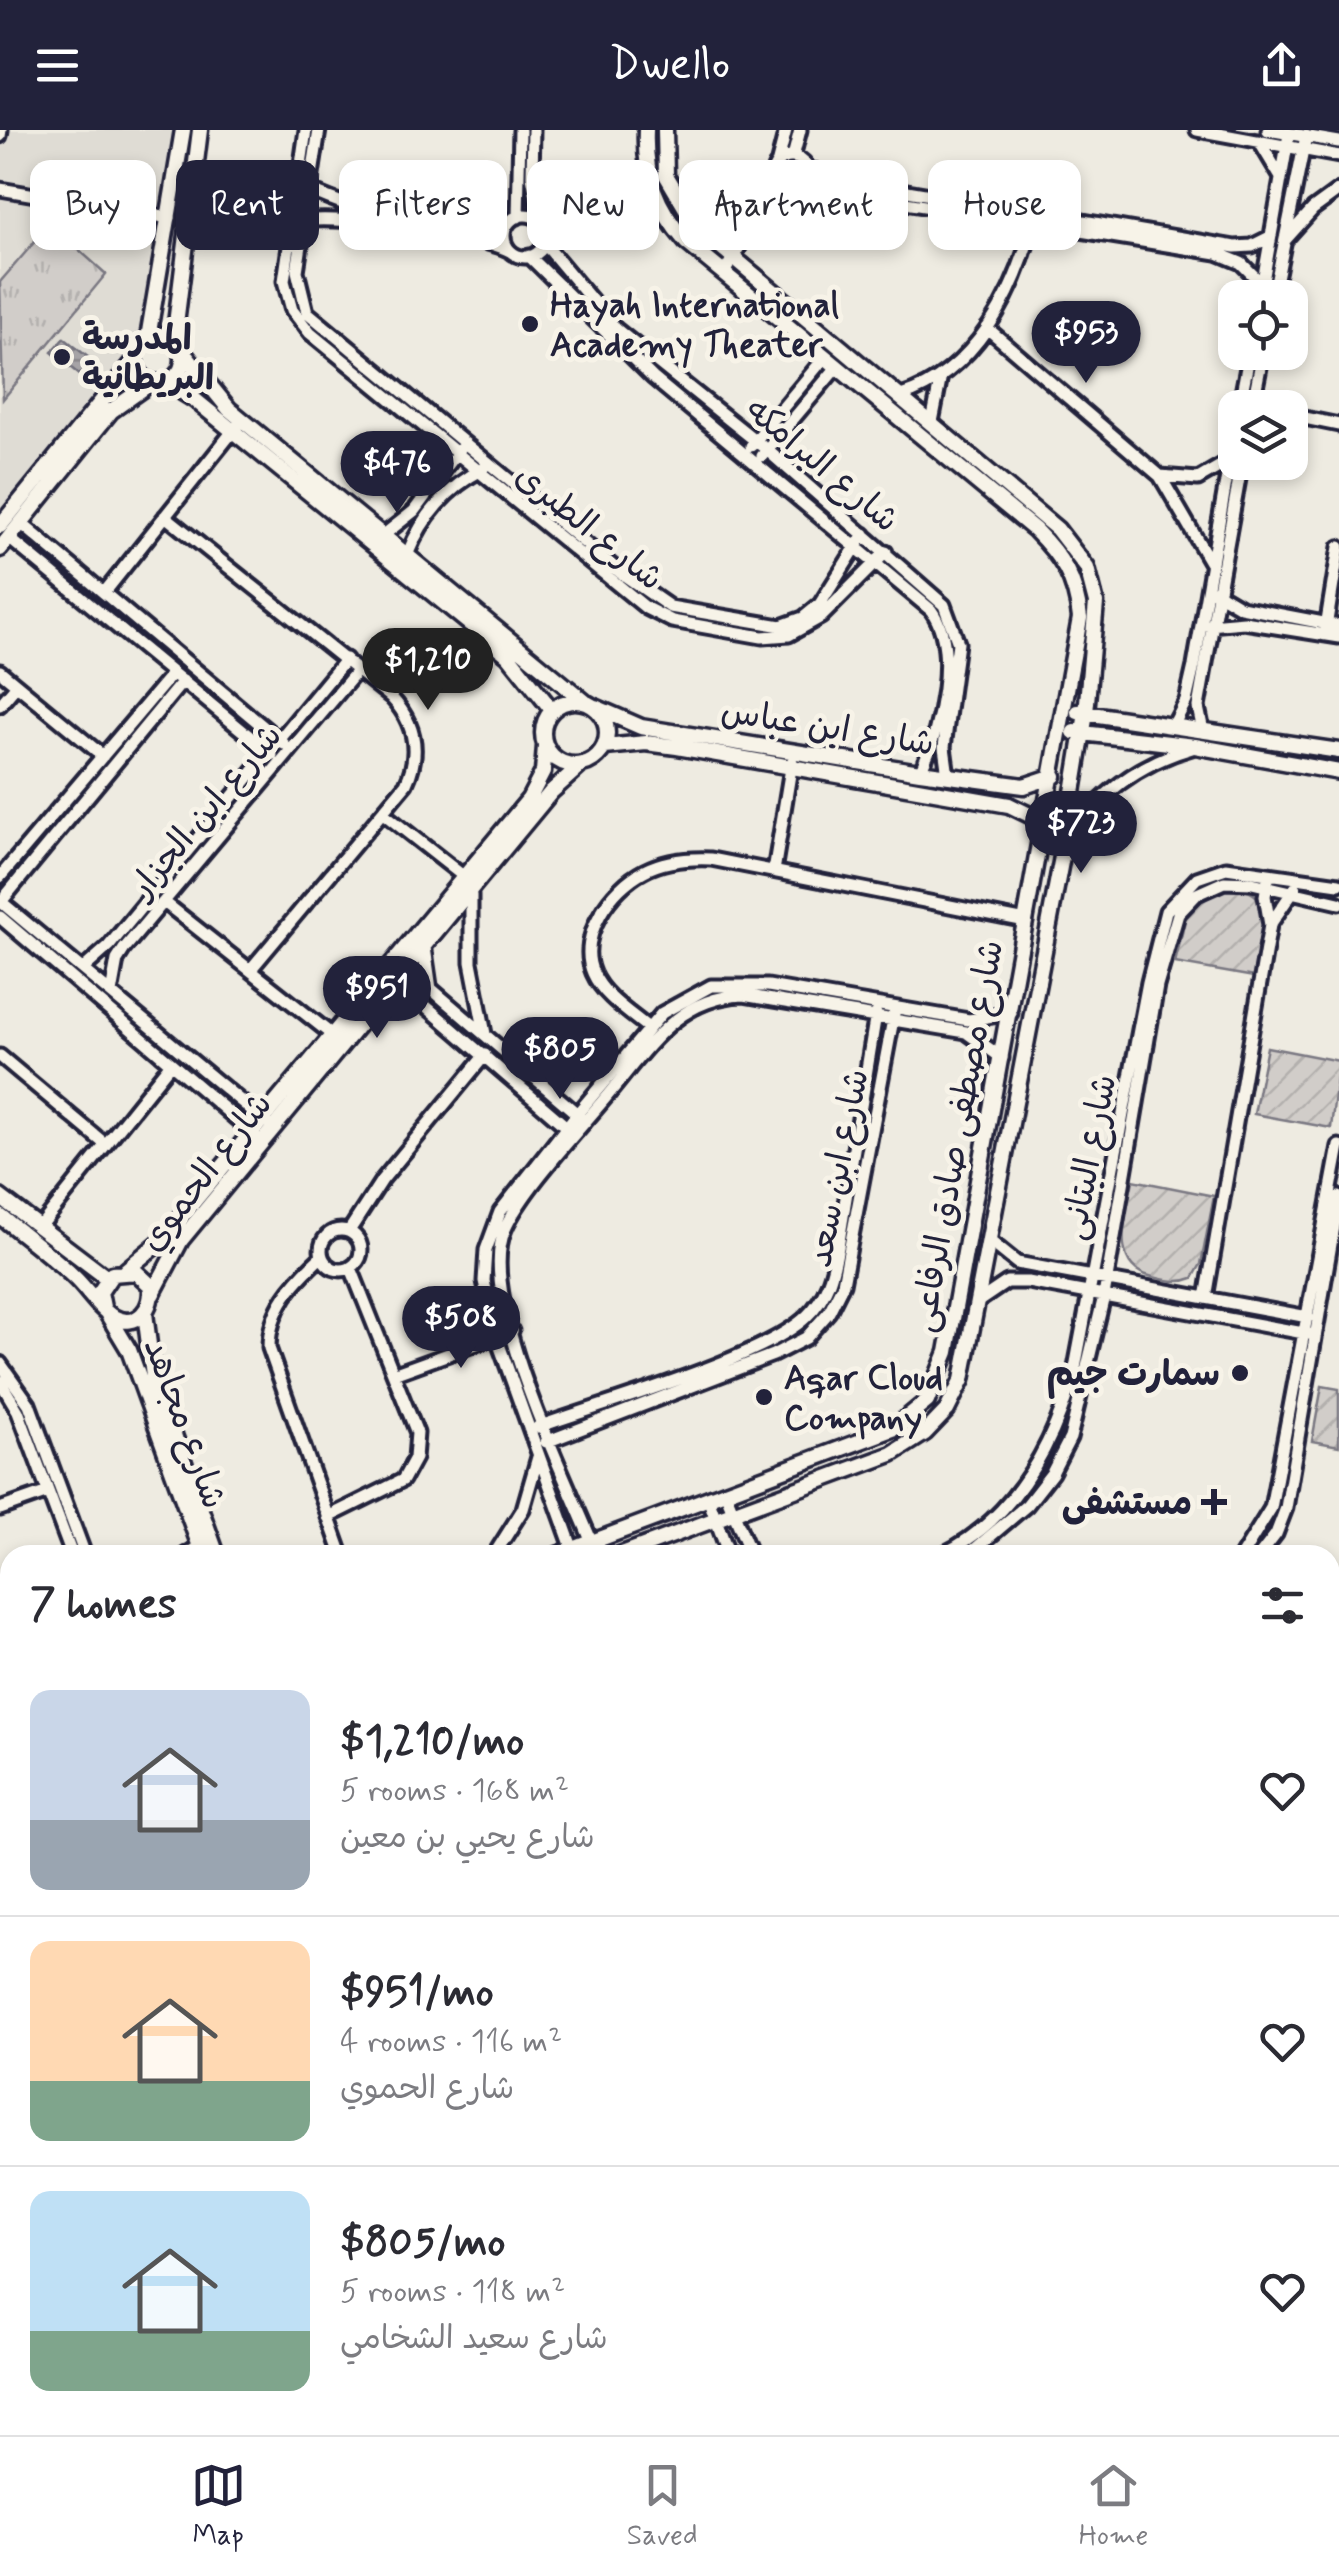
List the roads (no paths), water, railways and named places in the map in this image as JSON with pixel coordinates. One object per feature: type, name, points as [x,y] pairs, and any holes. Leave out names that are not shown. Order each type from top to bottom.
[{"type":"street","points":[[148,338],[183,130]]},
{"type":"street","points":[[3,538],[22,524],[111,411],[182,366],[178,345],[200,130]]},
{"type":"street","name":"شارع الطبرى","points":[[305,160],[306,130]]},
{"type":"street","name":"شارع الطبرى","points":[[311,160],[319,130]]},
{"type":"street","points":[[510,251],[504,238],[513,220],[520,130]]},
{"type":"street","points":[[533,160],[534,130]]},
{"type":"street","name":"شارع مصطفى صادق الرفاعى","points":[[602,1545],[708,1498],[893,1429],[927,1401],[947,1352],[1067,710],[1080,618],[1074,581],[1066,564],[1035,530],[724,273],[674,227],[653,193],[646,170],[646,130]]},
{"type":"street","name":"شارع مصطفى صادق الرفاعى","points":[[665,130],[666,175],[679,200]]},
{"type":"street","points":[[778,160],[786,130]]},
{"type":"street","points":[[790,160],[800,130]]},
{"type":"street","points":[[1198,130],[1305,143],[1339,156]]},
{"type":"street","points":[[1264,136],[1281,179]]},
{"type":"street","points":[[1263,280],[1288,140]]},
{"type":"street","points":[[1305,143],[1339,142]]},
{"type":"street","points":[[1277,280],[1305,143]]},
{"type":"street","points":[[0,189],[170,218]]},
{"type":"street","points":[[1284,242],[1312,209],[1339,190]]},
{"type":"street","points":[[908,191],[1234,247],[1252,246],[1270,237]]},
{"type":"street","points":[[319,196],[358,209],[472,226],[527,218]]},
{"type":"street","points":[[319,219],[464,236],[529,256],[536,250]]},
{"type":"street","points":[[1081,231],[1217,253],[1241,263],[1253,280]]},
{"type":"street","name":"شارع الطبرى","points":[[291,250],[284,281],[292,310],[310,333],[626,584],[646,608],[672,621],[777,638],[822,618],[882,557]]},
{"type":"street","name":"شارع الطبرى","points":[[300,250],[296,271],[306,312],[460,450]]},
{"type":"street","name":"شارع البرامكه","points":[[549,250],[598,312],[657,373],[766,450],[860,540]]},
{"type":"street","points":[[702,254],[705,250]]},
{"type":"street","name":"شارع مصطفى صادق الرفاعى","points":[[646,1545],[892,1454],[926,1433],[946,1410],[962,1380],[1065,841],[1086,713],[1096,619],[1086,568],[1057,529],[724,250]]},
{"type":"street","points":[[724,273],[738,250]]},
{"type":"street","points":[[901,396],[942,377],[986,328],[1013,288],[1024,250]]},
{"type":"street","name":"شارع البرامكه","points":[[529,256],[744,454],[934,595],[956,628],[958,656],[944,747],[948,776]]},
{"type":"street","points":[[986,328],[1160,476],[1210,562]]},
{"type":"street","points":[[3,538],[135,360],[140,344],[162,335],[178,345]]},
{"type":"street","name":"شارع ابن عباس","points":[[178,345],[238,425],[508,655],[552,710]]},
{"type":"street","points":[[135,360],[138,372],[159,382]]},
{"type":"street","points":[[744,454],[831,362]]},
{"type":"street","points":[[756,463],[831,362]]},
{"type":"street","points":[[932,422],[942,377]]},
{"type":"street","name":"شارع ابن عباس","points":[[159,382],[238,425],[385,534],[590,705],[641,727],[1009,806],[1044,822]]},
{"type":"street","points":[[1308,419],[1339,425]]},
{"type":"street","points":[[104,593],[238,425]]},
{"type":"street","points":[[385,534],[414,511],[460,450]]},
{"type":"street","points":[[408,553],[419,528],[452,488],[483,468]]},
{"type":"street","points":[[1160,476],[1198,479],[1218,470]]},
{"type":"street","points":[[1203,731],[1198,706],[1214,625],[1210,562],[1230,480]]},
{"type":"street","points":[[1173,726],[1186,702],[1232,480]]},
{"type":"street","points":[[165,516],[346,659],[402,709],[415,739],[412,772],[383,813],[251,969]]},
{"type":"street","points":[[22,524],[291,750]]},
{"type":"street","points":[[3,538],[280,762]]},
{"type":"street","name":"شارع الطبرى","points":[[626,584],[670,607],[780,626],[803,618],[820,604],[860,540]]},
{"type":"street","points":[[1330,628],[1339,548]]},
{"type":"street","name":"شارع البرامكه","points":[[882,557],[939,621],[945,647],[932,742],[920,772]]},
{"type":"street","points":[[1212,590],[1268,619]]},
{"type":"street","points":[[1200,626],[1268,619],[1330,628],[1339,637]]},
{"type":"street","name":"شارع ابن الجزار","points":[[82,970],[109,946],[346,659]]},
{"type":"street","name":"شارع ابن الجزار","points":[[111,993],[117,960],[358,670]]},
{"type":"street","points":[[0,671],[102,756]]},
{"type":"street","points":[[0,877],[102,756],[178,677]]},
{"type":"street","points":[[178,677],[0,902],[274,1128]]},
{"type":"street","points":[[0,704],[17,685]]},
{"type":"street","points":[[568,702],[590,705],[607,725],[605,747],[581,765],[564,764],[545,746],[543,727],[552,710],[568,702]]},
{"type":"street","points":[[1067,710],[1339,751]]},
{"type":"street","points":[[1063,730],[1196,746],[1339,772]]},
{"type":"street","name":"شارع ابن عباس","points":[[605,747],[646,743],[1024,786],[1054,776]]},
{"type":"street","name":"شارع الحموي","points":[[126,1270],[161,1241],[528,798],[542,772],[545,746]]},
{"type":"street","points":[[1065,841],[1095,804],[1131,774],[1196,746]]},
{"type":"street","points":[[774,871],[793,759]]},
{"type":"street","name":"شارع الحموي","points":[[152,1295],[181,1240],[404,976],[552,792],[581,765]]},
{"type":"street","points":[[383,813],[463,876]]},
{"type":"street","points":[[648,1027],[602,989],[589,960],[595,925],[624,886],[664,863],[690,858],[774,871],[1026,921]]},
{"type":"street","points":[[1270,926],[1294,892],[1298,878]]},
{"type":"street","name":"شارع البتانى","points":[[980,1545],[1027,1505],[1062,1457],[1080,1406],[1104,1296],[1100,1279],[1152,984],[1172,929],[1186,904],[1224,882],[1298,878],[1339,884]]},
{"type":"street","points":[[1206,1298],[1270,926],[1268,879]]},
{"type":"street","name":"شارع البتانى","points":[[1268,879],[1294,892],[1339,903]]},
{"type":"street","points":[[471,895],[471,962],[484,1034]]},
{"type":"street","points":[[164,902],[331,1034]]},
{"type":"street","points":[[0,917],[262,1141]]},
{"type":"street","points":[[424,950],[429,986]]},
{"type":"street","points":[[396,958],[404,976],[571,1132]]},
{"type":"street","points":[[385,971],[429,986],[582,1118]]},
{"type":"street","points":[[572,1545],[497,1280],[504,1233],[648,1027],[693,992],[728,984],[894,1014],[966,1032],[1003,1058]]},
{"type":"street","points":[[582,1118],[664,1029],[700,1004],[743,996],[876,1011]]},
{"type":"street","name":"شارع ابن سعد","points":[[542,1446],[719,1368],[784,1334],[810,1314],[826,1290],[838,1247],[876,1011]]},
{"type":"street","points":[[894,1014],[969,1020],[1011,1013]]},
{"type":"street","name":"شارع ابن سعد","points":[[537,1427],[800,1342],[824,1319],[840,1294],[894,1014]]},
{"type":"street","points":[[349,1231],[382,1180],[485,1054]]},
{"type":"street","points":[[0,1056],[106,1144]]},
{"type":"street","points":[[39,1228],[171,1063]]},
{"type":"street","points":[[537,1427],[496,1336],[484,1281],[494,1226],[511,1196],[571,1132]]},
{"type":"street","points":[[1248,1545],[1271,1508],[1308,1334],[1339,1146]]},
{"type":"street","points":[[0,1197],[107,1278]]},
{"type":"street","points":[[1311,1318],[1339,1198]]},
{"type":"street","name":"شارع مجاهد","points":[[0,1216],[70,1273],[106,1311],[129,1350],[202,1541]]},
{"type":"street","points":[[338,1545],[269,1348],[269,1332],[286,1294],[322,1256],[329,1233],[349,1231],[357,1236],[362,1251],[352,1268]]},
{"type":"street","points":[[991,1242],[1017,1264],[1311,1318]]},
{"type":"street","points":[[322,1256],[332,1268],[352,1268]]},
{"type":"street","points":[[328,1517],[392,1488],[411,1470],[417,1433],[352,1268]]},
{"type":"street","points":[[126,1270],[144,1277],[152,1295],[145,1313],[126,1321],[106,1311],[100,1292],[107,1278],[126,1270]]},
{"type":"street","name":"شارع البتانى","points":[[955,1545],[998,1514],[1052,1442],[1076,1368],[1090,1294],[1100,1279]]},
{"type":"street","points":[[979,1301],[987,1292],[1017,1281],[1308,1334]]},
{"type":"street","name":"شارع مجاهد","points":[[145,1313],[153,1376],[202,1541]]},
{"type":"street","points":[[396,1373],[512,1331]]},
{"type":"street","points":[[1268,1545],[1286,1508],[1308,1334]]},
{"type":"street","points":[[0,1363],[28,1404],[81,1545]]},
{"type":"street","points":[[0,1381],[14,1402],[68,1545]]},
{"type":"street","points":[[542,1446],[593,1545]]},
{"type":"street","points":[[500,1545],[523,1509],[542,1446]]},
{"type":"street","points":[[0,1510],[48,1492]]},
{"type":"street","points":[[725,1492],[747,1545]]},
{"type":"street","points":[[708,1498],[726,1545]]},
{"type":"place","name":"Hayah International Academy Theater","points":[[530,324]]},
{"type":"place","name":"المدرسة البريطانية","points":[[62,357]]},
{"type":"place","name":"سمارت جيم","points":[[1240,1373]]},
{"type":"place","name":"Aqar Cloud Company","points":[[764,1397]]},
{"type":"place","name":"مستشفى","points":[[1214,1502]]}]
